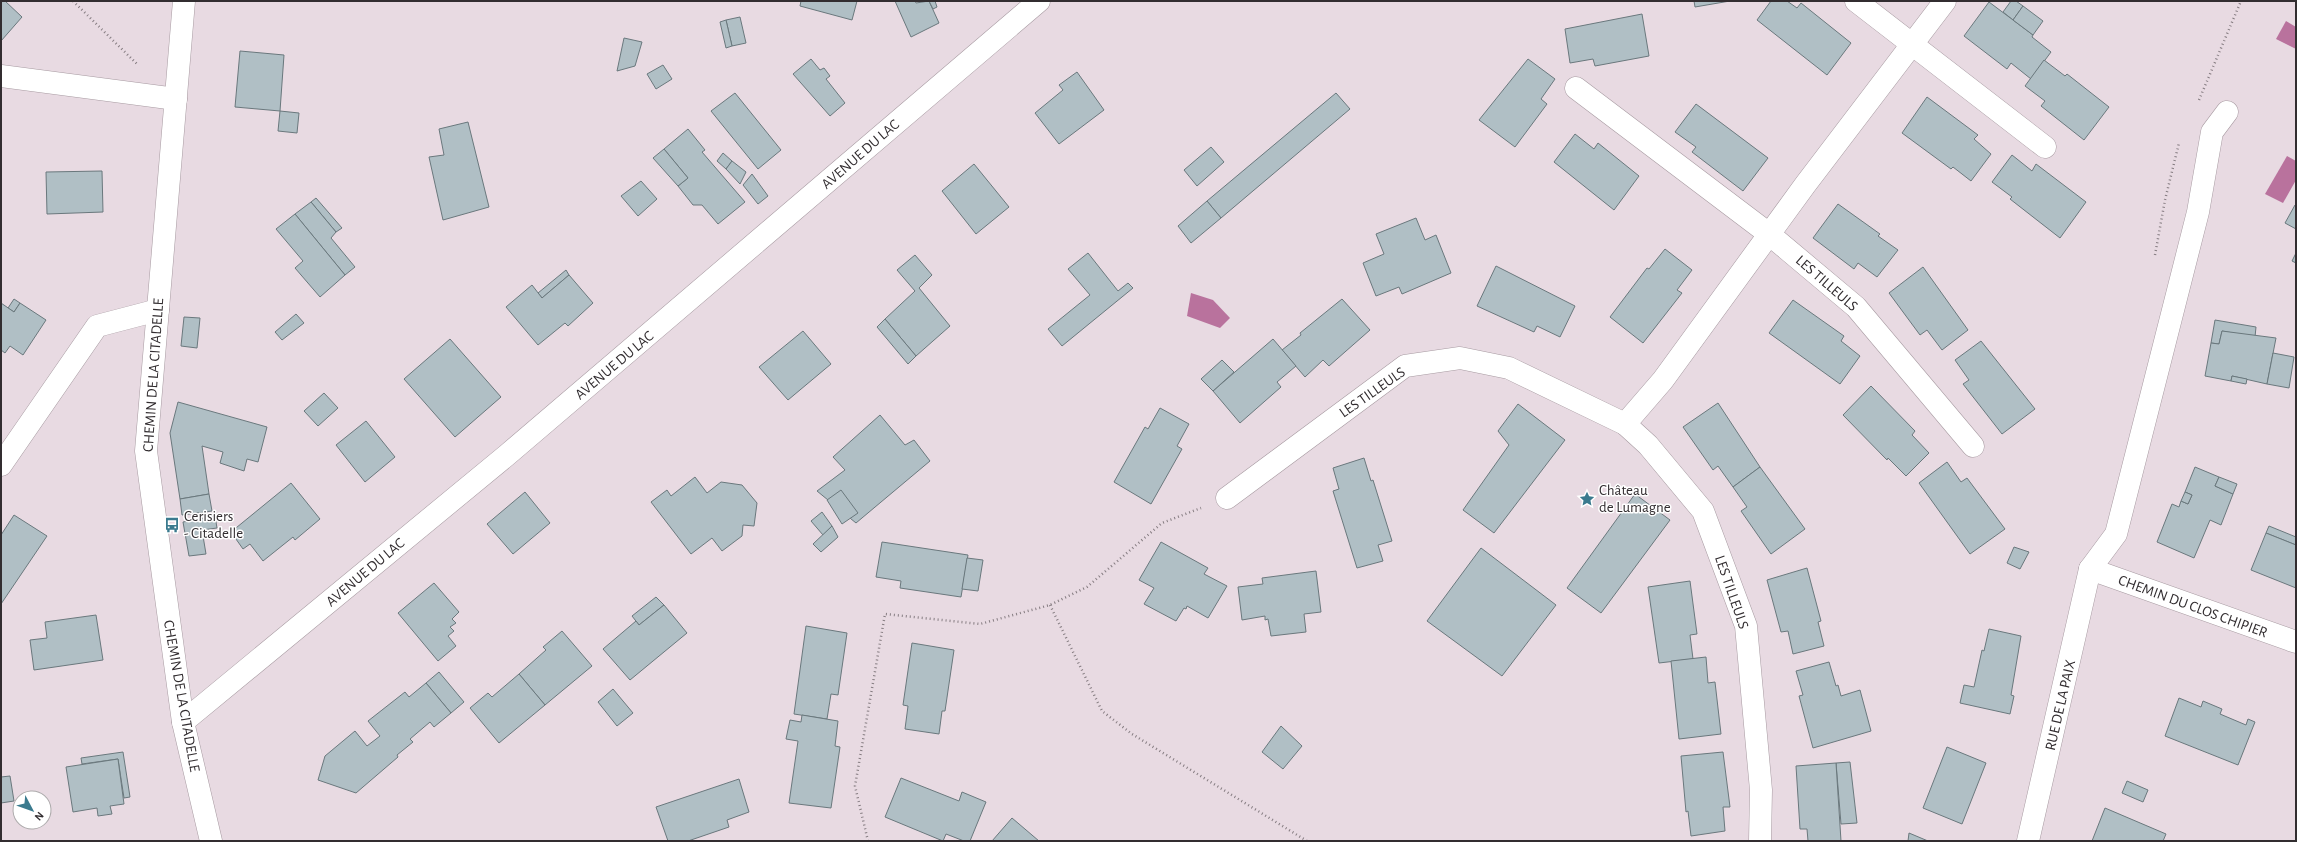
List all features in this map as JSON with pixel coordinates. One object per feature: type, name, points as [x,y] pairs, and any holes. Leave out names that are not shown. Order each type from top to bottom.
[{"type":"street","name":"CHEMIN DE LA CITADELLE","points":[[184,1],[146,451],[184,722],[211,841]]},
{"type":"street","name":"AVENUE DU LAC","points":[[184,722],[507,456],[1039,1]]},
{"type":"street","points":[[1856,1],[2045,147]]},
{"type":"street","points":[[1625,424],[1663,380],[1769,234],[1945,1]]},
{"type":"street","points":[[1,76],[176,99]]},
{"type":"street","name":"LES TILLEULS","points":[[1576,88],[1769,234],[1856,307],[1972,446]]},
{"type":"street","points":[[2090,569],[2116,534],[2198,212],[2212,132],[2226,112]]},
{"type":"street","points":[[1,465],[97,326],[158,310]]},
{"type":"street","name":"LES TILLEULS","points":[[1227,498],[1405,366],[1460,358],[1508,368],[1625,424],[1648,445],[1703,512],[1746,626],[1761,790],[1760,841]]},
{"type":"street","name":"CHEMIN DU CLOS CHIPIER","points":[[2090,569],[2296,642]]},
{"type":"street","name":"RUE DE LA PAIX","points":[[2028,841],[2090,569]]},
{"type":"path","points":[[73,1],[140,67],[138,94]]},
{"type":"path","points":[[868,841],[855,786],[885,614],[980,624],[1050,605],[1087,587],[1162,523],[1227,498]]},
{"type":"path","points":[[1050,605],[1102,711],[1132,734],[1308,841]]},
{"type":"shaded area","points":[[2286,21],[2296,27],[2296,49],[2276,39]]},
{"type":"shaded area","points":[[2287,156],[2296,161],[2296,180],[2283,203],[2265,194]]},
{"type":"shaded area","points":[[1191,293],[1213,300],[1230,318],[1220,328],[1187,316]]},
{"type":"building","points":[[1,1],[5,1],[22,17],[1,41]]},
{"type":"building","points":[[801,1],[857,1],[852,20],[800,6]]},
{"type":"building","points":[[895,1],[915,1],[916,3],[929,1],[939,23],[911,37]]},
{"type":"building","points":[[929,1],[935,1],[937,7],[933,9]]},
{"type":"building","points":[[1694,1],[1730,1],[1695,7]]},
{"type":"building","points":[[1771,1],[1787,1],[1797,8],[1801,3],[1851,43],[1827,75],[1757,20]]},
{"type":"building","points":[[2011,1],[2016,1],[2023,6],[2013,20],[2003,12]]},
{"type":"building","points":[[1989,2],[2033,35],[2032,37],[2051,52],[2031,79],[2011,63],[2007,69],[1964,36]]},
{"type":"building","points":[[2023,6],[2043,21],[2033,35],[2013,20]]},
{"type":"building","points":[[1642,14],[1649,56],[1595,66],[1593,59],[1570,63],[1565,29]]},
{"type":"building","points":[[740,17],[746,43],[732,46],[726,20]]},
{"type":"building","points":[[726,20],[732,46],[726,48],[720,22]]},
{"type":"building","points":[[624,38],[642,42],[635,66],[617,71]]},
{"type":"building","points":[[240,51],[284,55],[280,111],[235,107]]},
{"type":"building","points":[[811,59],[820,70],[824,68],[830,76],[826,79],[845,103],[830,116],[793,74]]},
{"type":"building","points":[[1528,59],[1555,79],[1541,99],[1547,104],[1515,147],[1479,120]]},
{"type":"building","points":[[2044,60],[2065,76],[2067,74],[2109,107],[2084,140],[2041,106],[2045,101],[2025,86]]},
{"type":"building","points":[[663,65],[672,79],[656,89],[647,74]]},
{"type":"building","points":[[1077,72],[1104,110],[1059,144],[1035,113],[1063,90],[1059,85]]},
{"type":"building","points":[[735,93],[781,150],[758,169],[711,111]]},
{"type":"building","points":[[1336,93],[1350,109],[1221,218],[1207,201]]},
{"type":"building","points":[[1927,97],[1978,135],[1974,139],[1991,154],[1971,181],[1953,167],[1951,169],[1902,133]]},
{"type":"building","points":[[1696,104],[1768,158],[1743,191],[1692,152],[1696,147],[1675,132]]},
{"type":"building","points":[[280,111],[299,113],[297,133],[278,131]]},
{"type":"building","points":[[468,122],[489,207],[443,220],[429,157],[444,155],[439,129]]},
{"type":"building","points":[[688,129],[705,150],[702,152],[745,202],[718,224],[702,205],[693,205],[678,186],[688,178],[664,149]]},
{"type":"building","points":[[1575,134],[1594,149],[1598,143],[1639,176],[1614,210],[1554,162]]},
{"type":"building","points":[[1211,147],[1224,162],[1197,186],[1184,170]]},
{"type":"building","points":[[664,149],[688,178],[678,186],[653,158]]},
{"type":"building","points":[[723,153],[732,161],[726,169],[717,161]]},
{"type":"building","points":[[2012,155],[2032,171],[2036,164],[2086,202],[2060,238],[2010,199],[2012,197],[1992,182]]},
{"type":"building","points":[[732,161],[746,172],[740,184],[726,169]]},
{"type":"building","points":[[974,164],[1009,207],[976,234],[942,191]]},
{"type":"building","points":[[102,171],[103,212],[47,214],[46,172]]},
{"type":"building","points":[[752,174],[768,196],[758,204],[743,185]]},
{"type":"building","points":[[641,181],[657,199],[638,216],[621,196]]},
{"type":"building","points":[[316,198],[342,228],[336,232],[311,202]]},
{"type":"building","points":[[1207,201],[1221,218],[1191,243],[1178,226]]},
{"type":"building","points":[[311,202],[336,232],[331,238],[355,267],[345,275],[295,214]]},
{"type":"building","points":[[1838,204],[1880,234],[1878,236],[1898,250],[1877,277],[1858,263],[1854,269],[1813,238]]},
{"type":"building","points":[[2295,205],[2296,206],[2296,229],[2285,223]]},
{"type":"building","points":[[295,214],[345,275],[320,297],[295,268],[303,261],[276,229]]},
{"type":"building","points":[[1416,218],[1425,240],[1436,235],[1451,273],[1402,294],[1399,287],[1376,296],[1363,263],[1384,254],[1376,234]]},
{"type":"building","points":[[1665,249],[1692,270],[1677,290],[1682,293],[1643,343],[1610,317],[1647,268],[1649,269]]},
{"type":"building","points":[[1088,253],[1118,291],[1128,283],[1133,288],[1062,346],[1048,329],[1090,295],[1068,269]]},
{"type":"building","points":[[2296,253],[2296,263],[2292,261]]},
{"type":"building","points":[[915,255],[932,275],[919,288],[950,326],[916,356],[885,319],[915,291],[897,270]]},
{"type":"building","points":[[1496,266],[1575,306],[1560,337],[1537,326],[1534,332],[1477,306]]},
{"type":"building","points":[[1923,267],[1968,330],[1942,350],[1927,330],[1920,335],[1889,293]]},
{"type":"building","points":[[566,270],[569,275],[542,298],[538,293]]},
{"type":"building","points":[[569,275],[593,303],[568,326],[565,323],[538,345],[506,307],[532,285],[542,298]]},
{"type":"building","points":[[14,299],[20,303],[14,312],[8,308]]},
{"type":"building","points":[[1342,299],[1370,330],[1329,366],[1323,360],[1305,377],[1282,350],[1301,335],[1300,333]]},
{"type":"building","points":[[1793,300],[1844,336],[1841,341],[1860,356],[1840,384],[1769,333]]},
{"type":"building","points":[[1,303],[14,312],[20,303],[46,320],[23,355],[10,346],[5,353],[1,350]]},
{"type":"building","points":[[296,314],[304,323],[282,340],[275,332]]},
{"type":"building","points":[[184,317],[200,318],[197,348],[181,346]]},
{"type":"building","points":[[885,319],[916,356],[908,364],[877,327]]},
{"type":"building","points":[[2215,320],[2256,327],[2255,337],[2222,331],[2219,344],[2211,343]]},
{"type":"building","points":[[803,331],[831,364],[788,400],[759,367]]},
{"type":"building","points":[[2222,331],[2276,338],[2267,384],[2232,376],[2231,381],[2205,376],[2211,343],[2219,344]]},
{"type":"building","points":[[450,339],[501,397],[455,437],[404,379]]},
{"type":"building","points":[[1273,339],[1296,366],[1277,382],[1281,387],[1240,423],[1213,391]]},
{"type":"building","points":[[1981,341],[2035,409],[2002,434],[1963,384],[1969,380],[1955,360]]},
{"type":"building","points":[[2273,353],[2294,357],[2289,388],[2267,384]]},
{"type":"building","points":[[1222,360],[1234,372],[1213,391],[1201,379]]},
{"type":"building","points":[[2232,376],[2247,379],[2246,384],[2231,381]]},
{"type":"building","points":[[1871,386],[1915,431],[1912,435],[1929,453],[1906,476],[1888,458],[1887,460],[1843,415]]},
{"type":"building","points":[[324,393],[338,408],[318,426],[304,411]]},
{"type":"building","points":[[178,402],[267,427],[258,462],[247,459],[244,471],[220,463],[223,452],[202,446],[209,494],[180,499],[170,433]]},
{"type":"building","points":[[1718,403],[1760,467],[1733,487],[1718,466],[1713,470],[1683,427]]},
{"type":"building","points":[[1518,404],[1565,440],[1494,533],[1463,510],[1509,445],[1498,431]]},
{"type":"building","points":[[1160,408],[1189,424],[1177,446],[1182,449],[1151,504],[1114,482],[1145,427],[1148,429]]},
{"type":"building","points":[[880,415],[905,445],[914,440],[930,461],[856,523],[817,491],[845,470],[833,457]]},
{"type":"building","points":[[366,421],[395,457],[365,482],[336,445]]},
{"type":"building","points":[[1364,458],[1371,481],[1373,480],[1392,541],[1378,545],[1383,561],[1357,568],[1333,491],[1339,489],[1333,468]]},
{"type":"building","points":[[1947,462],[1961,482],[1967,478],[2005,529],[1970,554],[1919,483]]},
{"type":"building","points":[[1760,467],[1805,529],[1771,554],[1741,511],[1747,507],[1733,487]]},
{"type":"building","points":[[2195,467],[2219,477],[2215,486],[2233,494],[2221,525],[2210,520],[2194,558],[2157,542],[2172,504],[2179,507],[2181,501],[2188,504],[2192,495],[2185,492]]},
{"type":"building","points":[[695,477],[707,493],[721,482],[742,485],[757,503],[754,526],[743,525],[742,536],[722,551],[712,538],[691,554],[651,502],[667,490],[671,496]]},
{"type":"building","points":[[2219,477],[2237,484],[2233,494],[2215,486]]},
{"type":"building","points":[[291,483],[320,519],[295,540],[293,537],[263,561],[250,544],[243,549],[231,532]]},
{"type":"building","points":[[841,490],[858,513],[842,524],[827,500]]},
{"type":"building","points":[[525,492],[550,523],[513,554],[487,524]]},
{"type":"building","points":[[2185,492],[2192,495],[2188,504],[2181,501]]},
{"type":"building","points":[[209,494],[212,511],[182,515],[180,499]]},
{"type":"building","points":[[1635,494],[1670,520],[1601,613],[1567,588]]},
{"type":"building","points":[[822,512],[832,526],[823,535],[811,521]]},
{"type":"building","points":[[14,515],[47,536],[1,604],[1,535]]},
{"type":"building","points":[[215,516],[217,528],[202,530],[206,554],[189,556],[183,522]]},
{"type":"building","points":[[832,526],[838,537],[821,552],[813,544]]},
{"type":"building","points":[[2269,526],[2296,537],[2296,545],[2266,533]]},
{"type":"building","points":[[2266,533],[2296,545],[2296,588],[2251,570]]},
{"type":"building","points":[[882,542],[968,555],[961,597],[900,588],[901,581],[876,577]]},
{"type":"building","points":[[1161,542],[1208,568],[1204,574],[1227,586],[1208,618],[1187,606],[1186,609],[1184,608],[1176,621],[1144,604],[1154,588],[1139,580]]},
{"type":"building","points":[[2014,547],[2029,552],[2020,569],[2007,563]]},
{"type":"building","points":[[1481,548],[1556,605],[1502,676],[1427,621]]},
{"type":"building","points":[[967,558],[983,560],[978,591],[962,589]]},
{"type":"building","points":[[1807,568],[1821,621],[1818,622],[1824,646],[1793,654],[1788,631],[1781,632],[1767,580]]},
{"type":"building","points":[[1316,571],[1321,612],[1304,614],[1306,632],[1271,636],[1268,619],[1265,620],[1265,616],[1242,620],[1238,587],[1263,584],[1262,578]]},
{"type":"building","points":[[1690,581],[1697,634],[1690,635],[1693,659],[1659,663],[1648,587]]},
{"type":"building","points":[[434,583],[459,612],[452,619],[456,623],[450,627],[454,631],[448,636],[456,646],[438,661],[398,613]]},
{"type":"building","points":[[656,597],[664,605],[639,625],[632,616]]},
{"type":"building","points":[[664,605],[687,633],[630,680],[603,649],[636,621],[639,625]]},
{"type":"building","points":[[96,615],[103,660],[34,670],[30,640],[47,638],[45,622]]},
{"type":"building","points":[[806,626],[847,633],[838,695],[831,694],[827,719],[794,714]]},
{"type":"building","points":[[1989,629],[2021,636],[2011,695],[2014,696],[2010,714],[1960,703],[1964,685],[1974,687],[1982,650],[1984,651]]},
{"type":"building","points":[[562,631],[592,666],[545,705],[519,674],[546,650],[543,647]]},
{"type":"building","points":[[912,643],[954,650],[945,711],[942,711],[939,734],[905,729],[908,706],[903,705]]},
{"type":"building","points":[[1706,657],[1708,683],[1715,682],[1721,734],[1679,739],[1671,661]]},
{"type":"building","points":[[1829,662],[1836,686],[1838,685],[1841,696],[1860,690],[1871,731],[1813,748],[1799,696],[1803,695],[1796,671]]},
{"type":"building","points":[[439,672],[464,702],[451,713],[426,683]]},
{"type":"building","points":[[519,674],[545,705],[499,743],[470,708],[488,693],[492,697]]},
{"type":"building","points":[[426,683],[451,713],[434,727],[430,722],[410,739],[413,742],[397,755],[398,757],[356,793],[318,780],[325,756],[355,731],[367,746],[380,736],[368,721],[405,692],[409,697]]},
{"type":"building","points":[[613,689],[633,713],[617,726],[598,702]]},
{"type":"building","points":[[2179,698],[2201,707],[2203,701],[2222,709],[2220,714],[2246,725],[2248,719],[2255,722],[2238,765],[2165,736]]},
{"type":"building","points":[[802,715],[838,721],[835,746],[840,747],[831,808],[789,803],[798,741],[786,739],[790,720],[801,722]]},
{"type":"building","points":[[1281,726],[1302,746],[1283,769],[1262,752]]},
{"type":"building","points":[[1947,747],[1986,763],[1962,824],[1923,808]]},
{"type":"building","points":[[123,752],[130,797],[124,798],[118,759],[82,764],[81,758]]},
{"type":"building","points":[[1723,752],[1730,807],[1723,807],[1725,831],[1691,836],[1688,811],[1686,812],[1681,756]]},
{"type":"building","points":[[118,759],[124,804],[110,806],[112,814],[98,816],[97,808],[73,812],[66,767]]},
{"type":"building","points":[[1850,762],[1857,823],[1841,824],[1836,763]]},
{"type":"building","points":[[1836,763],[1841,841],[1808,841],[1807,829],[1800,829],[1796,766]]},
{"type":"building","points":[[10,776],[12,801],[1,803],[1,777]]},
{"type":"building","points":[[901,778],[959,801],[962,792],[986,802],[970,841],[964,841],[946,834],[943,841],[885,817]]},
{"type":"building","points":[[739,779],[749,812],[727,820],[729,827],[688,841],[668,841],[656,807]]},
{"type":"building","points":[[2127,781],[2148,790],[2143,802],[2122,793]]},
{"type":"building","points":[[2105,808],[2166,834],[2163,841],[2092,841]]},
{"type":"building","points":[[1012,818],[1039,841],[992,841]]},
{"type":"building","points":[[1909,833],[1928,841],[1908,841]]},
{"type":"place","name":"Château de Lumagne","points":[[1587,499]]},
{"type":"place","name":"Cerisiers - Citadelle","points":[[172,525]]}]
